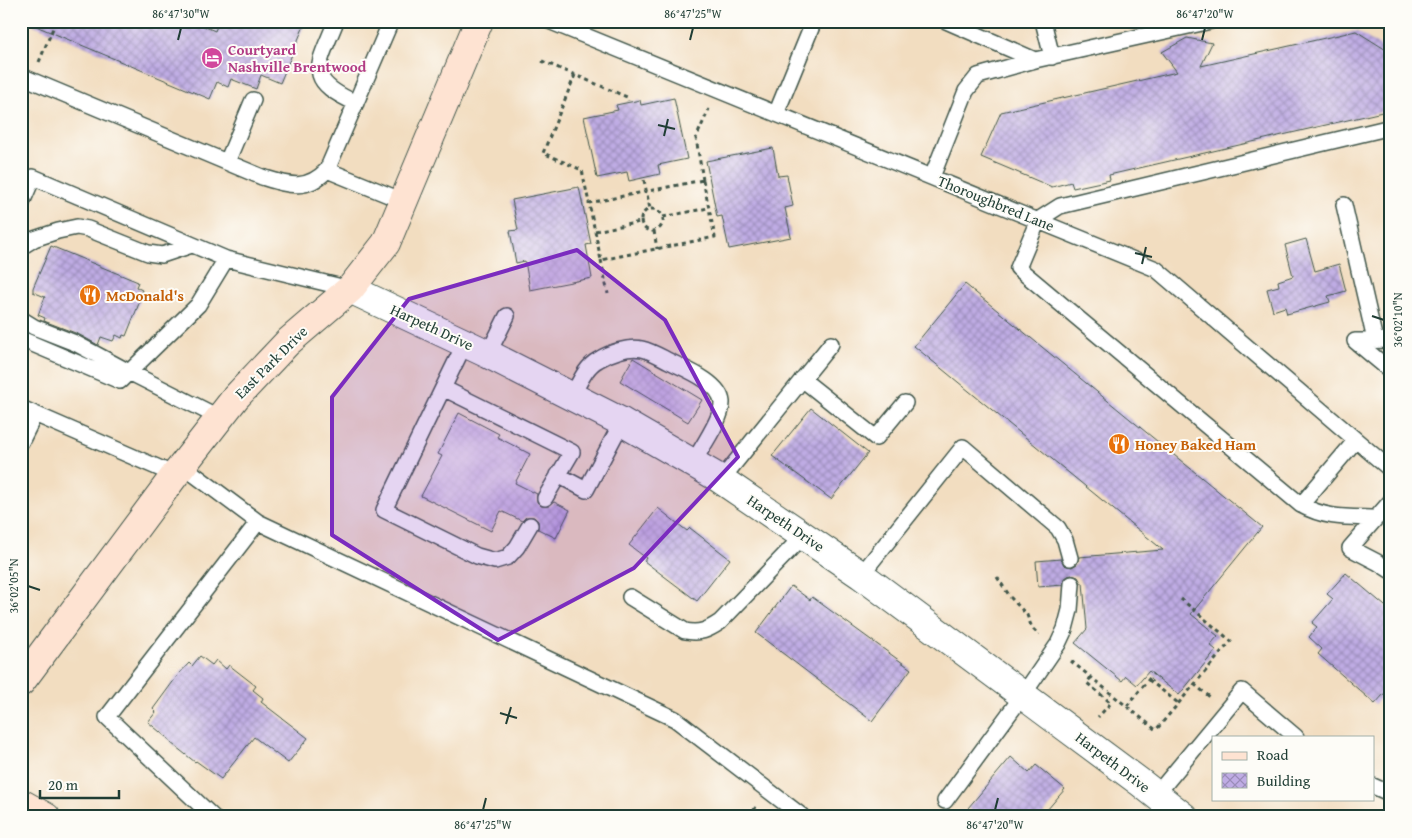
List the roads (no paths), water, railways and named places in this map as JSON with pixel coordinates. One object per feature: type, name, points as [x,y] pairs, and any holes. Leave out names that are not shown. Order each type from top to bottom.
[{"type":"street","name":"East Park Drive","points":[[21,682],[179,470],[236,397],[288,342],[350,289],[386,243],[479,21]]},
{"type":"street","name":"Harpeth Drive","points":[[350,289],[477,348],[572,396],[622,422],[721,480],[861,575],[1156,794],[1184,817]]},
{"type":"street","points":[[21,803],[46,817]]},
{"type":"lane","points":[[336,21],[320,63],[319,74],[327,87],[336,94],[356,103]]},
{"type":"lane","points":[[26,78],[262,177],[298,186],[311,183],[327,170],[391,21]]},
{"type":"lane","points":[[776,114],[814,21]]},
{"type":"lane","points":[[946,21],[1035,60]]},
{"type":"lane","points":[[1043,21],[1052,57]]},
{"type":"lane","points":[[932,177],[966,91],[978,76],[1035,60],[1210,21]]},
{"type":"lane","name":"Thoroughbred Lane","points":[[558,23],[1156,269],[1391,470]]},
{"type":"lane","points":[[227,162],[253,100]]},
{"type":"lane","points":[[1376,518],[1337,517],[1316,513],[1301,506],[1018,268],[1038,220],[1060,206],[1391,127]]},
{"type":"lane","points":[[327,170],[403,201]]},
{"type":"lane","points":[[21,205],[33,177],[226,259],[350,289]]},
{"type":"lane","points":[[1344,205],[1375,340]]},
{"type":"lane","points":[[21,247],[34,239],[58,231],[77,228],[88,229],[148,253],[162,255],[192,245]]},
{"type":"lane","points":[[21,339],[120,381],[198,305],[226,259]]},
{"type":"lane","points":[[507,316],[477,348],[444,388],[384,510],[477,556],[495,561],[508,557],[517,547],[530,525]]},
{"type":"lane","points":[[21,320],[75,343],[220,418]]},
{"type":"lane","points":[[1391,340],[1355,341],[1391,371]]},
{"type":"lane","points":[[721,480],[831,344]]},
{"type":"lane","points":[[572,396],[592,364],[626,349],[637,348],[649,351],[704,379],[718,392],[722,408],[718,419],[693,463]]},
{"type":"lane","points":[[802,379],[876,438],[905,403]]},
{"type":"lane","points":[[444,388],[572,452],[545,498]]},
{"type":"lane","points":[[21,442],[28,411],[179,470],[258,522],[675,720],[803,817]]},
{"type":"lane","points":[[558,475],[586,490],[622,422]]},
{"type":"lane","points":[[1301,506],[1356,440]]},
{"type":"lane","points":[[861,575],[963,447],[1058,528],[1065,540],[1070,558]]},
{"type":"lane","points":[[1391,501],[1350,548],[1391,571]]},
{"type":"lane","points":[[213,817],[107,717],[258,522]]},
{"type":"lane","points":[[630,597],[685,631],[696,633],[707,630],[720,622],[803,536]]},
{"type":"lane","points":[[945,801],[1055,648],[1066,629],[1072,584]]},
{"type":"lane","points":[[1156,794],[1242,691],[1295,736]]},
{"type":"lane","points":[[1374,786],[1391,794]]},
{"type":"place","name":"Courtyard Nashville Brentwood","points":[[212,58]]},
{"type":"place","name":"McDonald's","points":[[90,295]]},
{"type":"place","name":"Honey Baked Ham","points":[[1119,444]]}]
